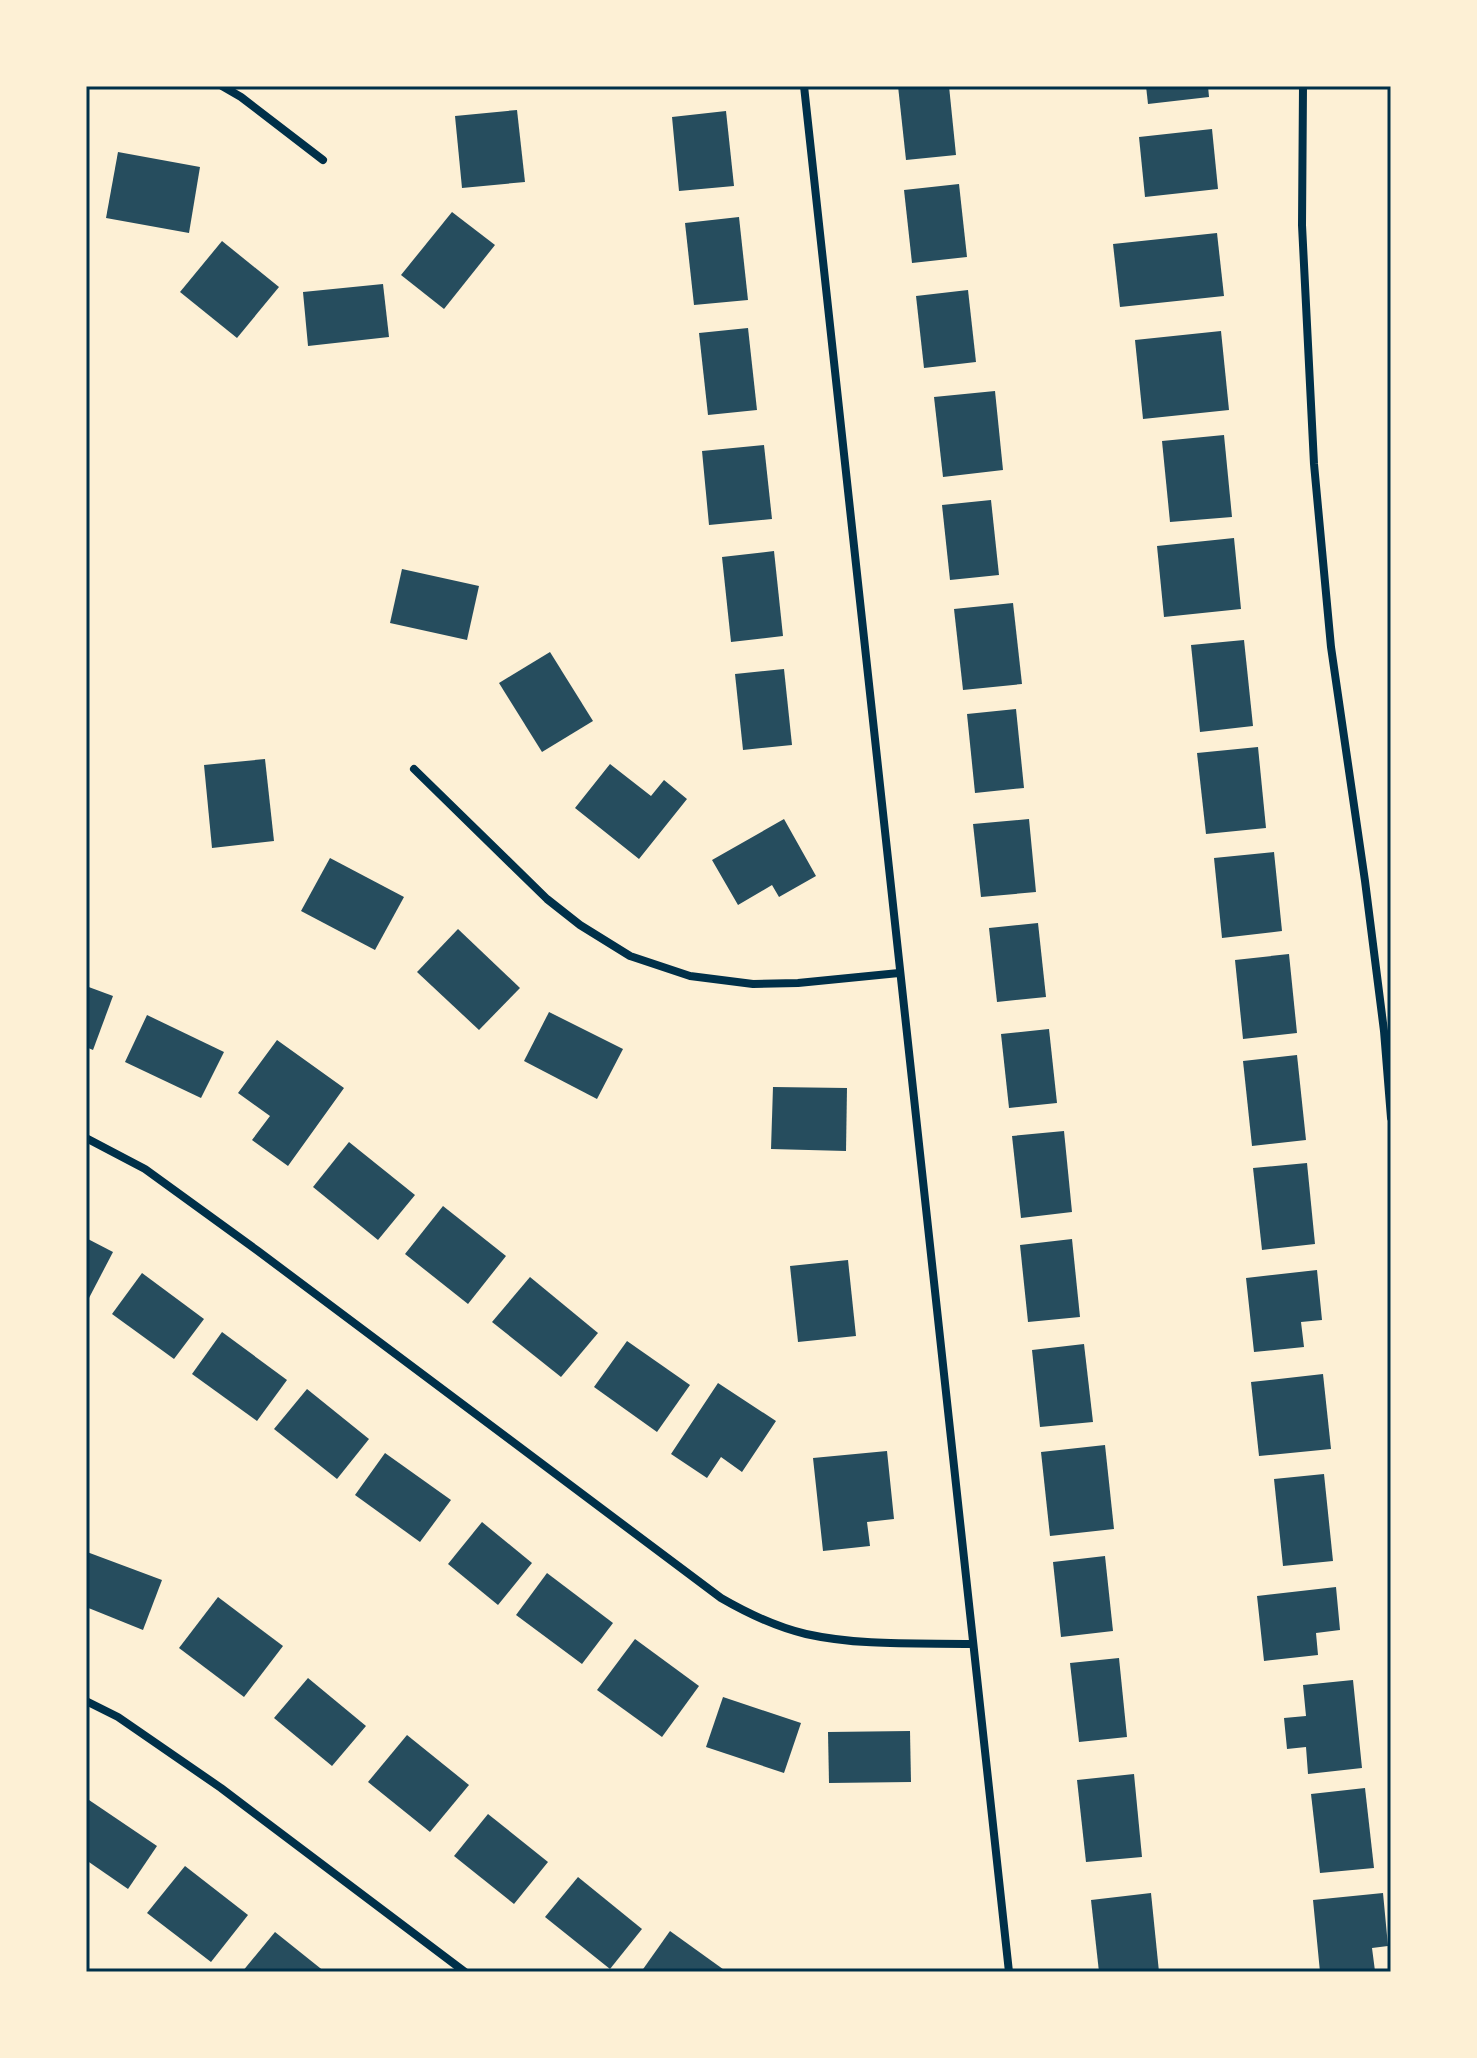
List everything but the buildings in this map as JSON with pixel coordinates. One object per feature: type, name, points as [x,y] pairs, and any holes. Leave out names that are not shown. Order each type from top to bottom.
[{"type":"street","points":[[222,86],[323,160]]},
{"type":"street","points":[[804,86],[1009,1972]]},
{"type":"street","points":[[1303,86],[1302,225],[1314,464],[1331,647],[1387,1031],[1391,1118]]},
{"type":"street","points":[[414,769],[547,899],[580,925],[630,956],[690,976],[753,984],[899,973]]},
{"type":"street","points":[[86,1138],[145,1169],[721,1598],[749,1614],[803,1633],[835,1639],[972,1644]]},
{"type":"street","points":[[86,1701],[118,1717],[221,1788],[465,1972]]}]
